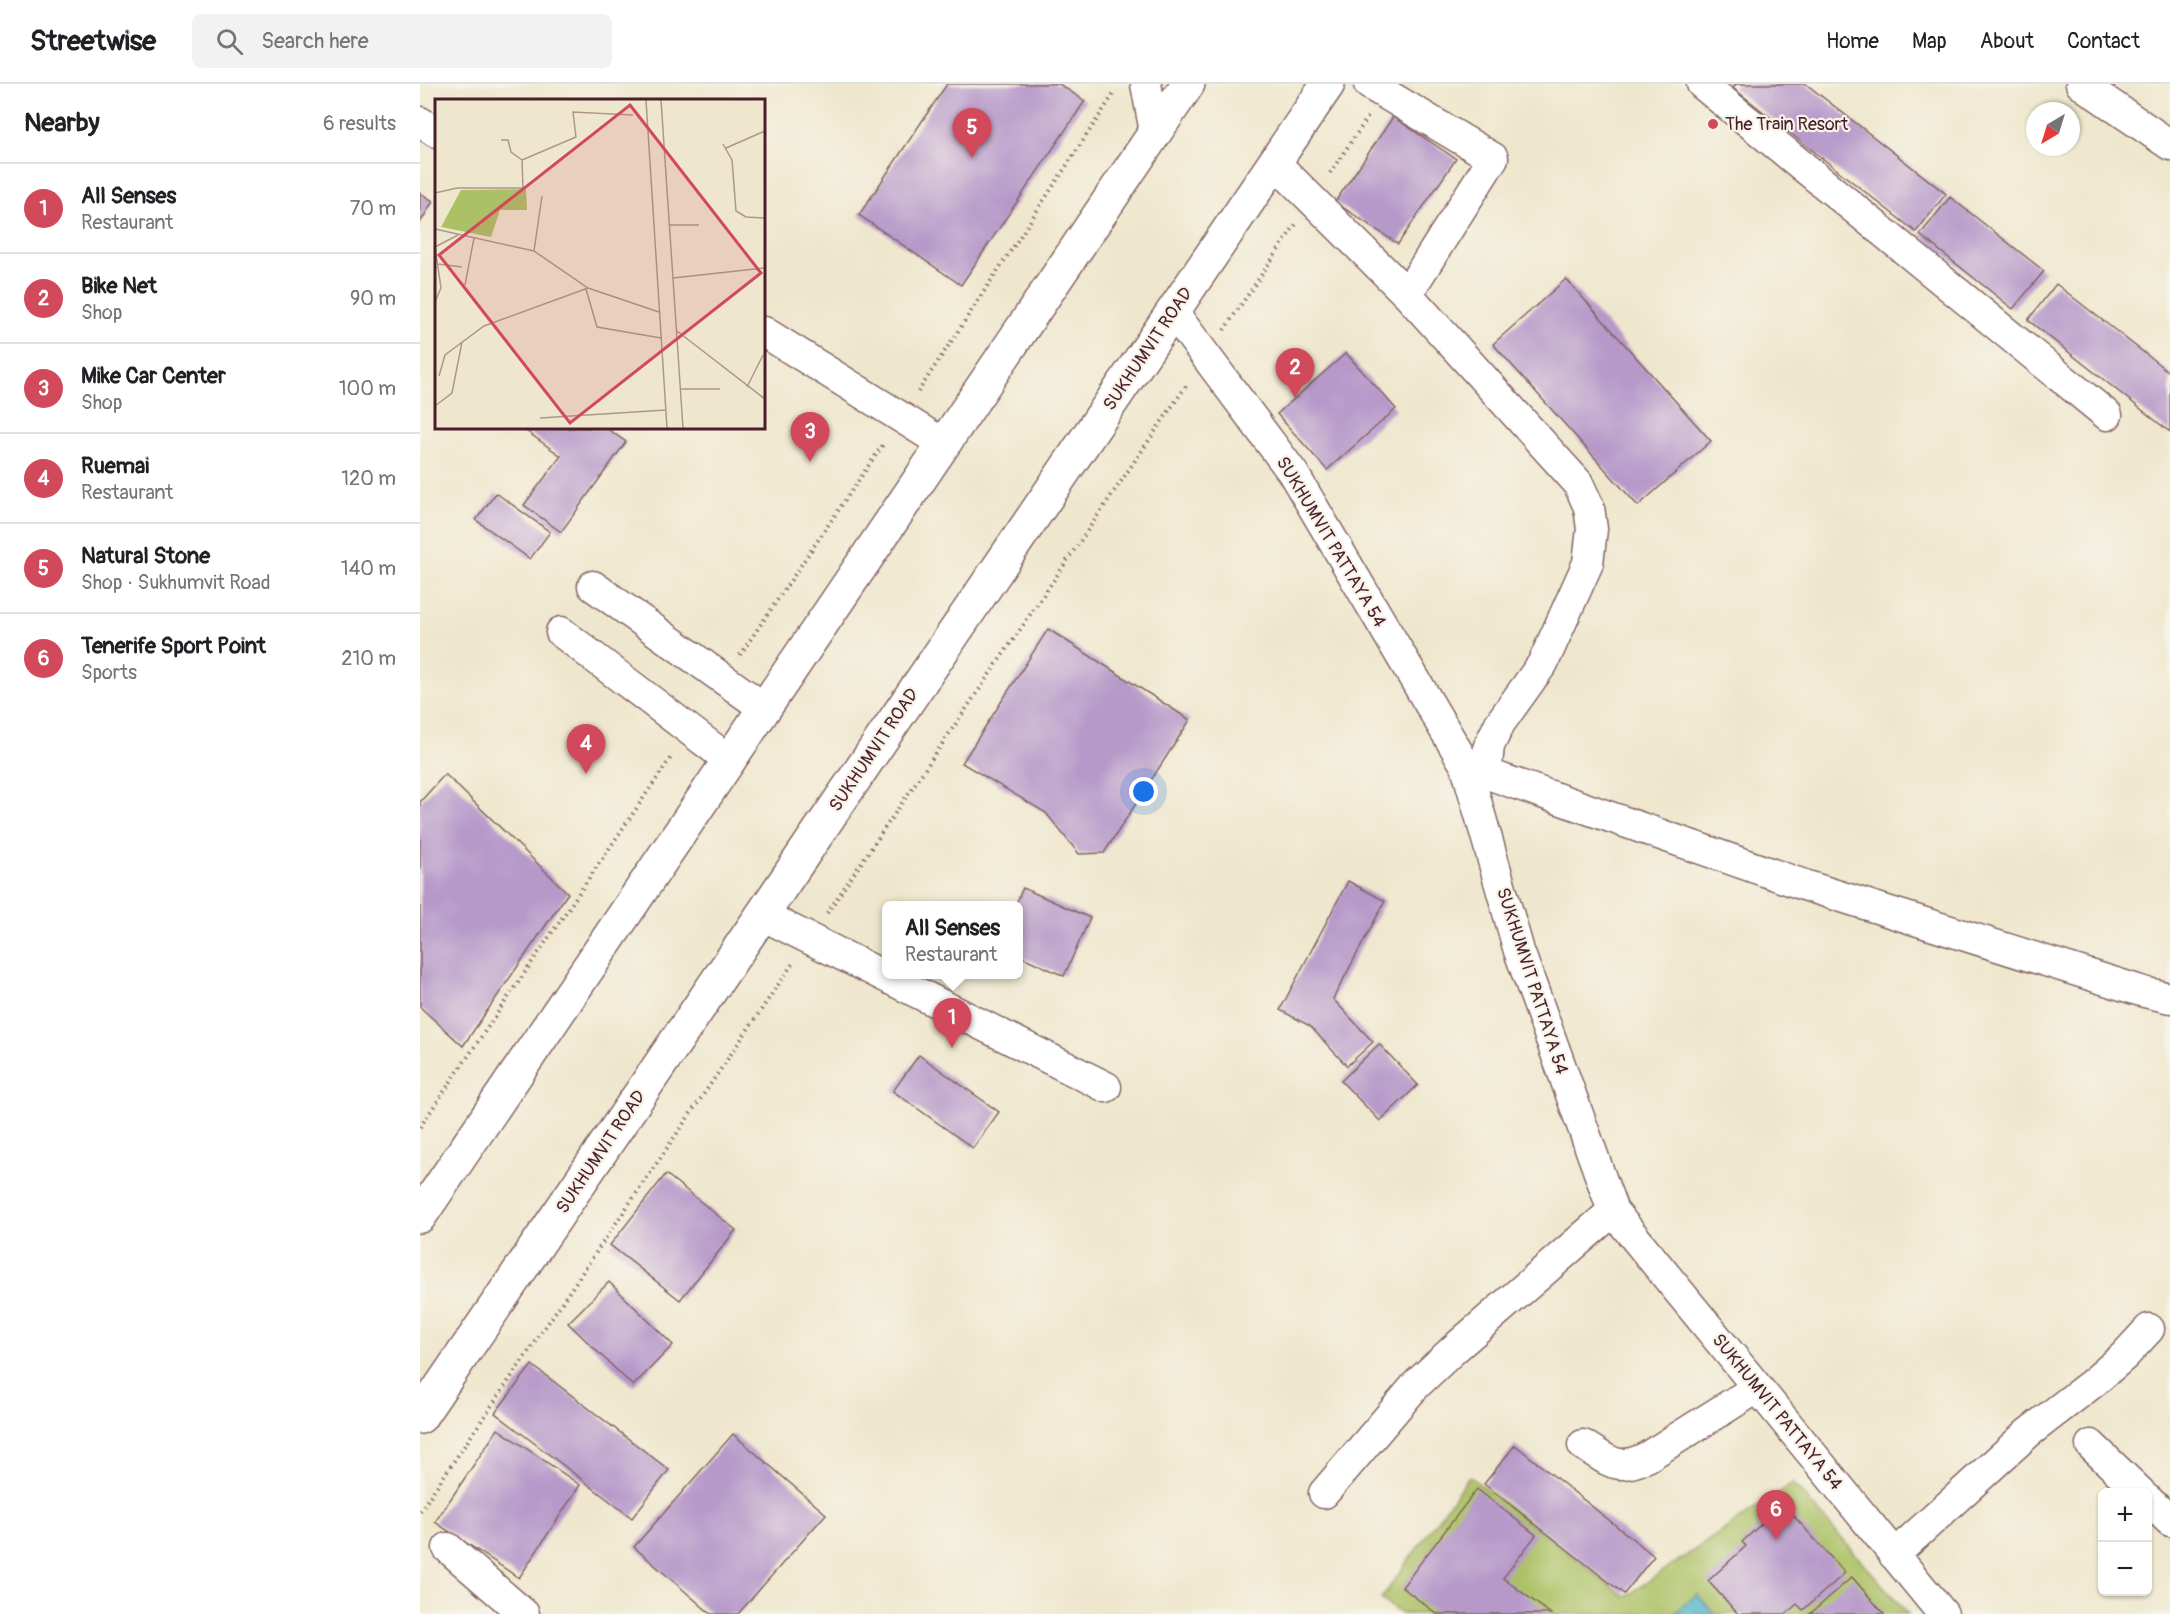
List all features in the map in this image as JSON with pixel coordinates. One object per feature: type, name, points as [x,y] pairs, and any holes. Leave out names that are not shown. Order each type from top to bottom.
[{"type":"highway","points":[[420,1216],[1188,84]]},
{"type":"highway","name":"SUKHUMVIT ROAD","points":[[420,1417],[1328,84]]},
{"type":"street","points":[[1146,84],[1155,132]]},
{"type":"street","points":[[1702,84],[2107,415]]},
{"type":"street","points":[[2081,84],[2170,145]]},
{"type":"street","points":[[1377,89],[1493,158],[1407,294]]},
{"type":"street","points":[[420,122],[435,131]]},
{"type":"street","points":[[1275,162],[1407,294],[1578,483],[1589,507],[1592,529],[1588,563],[1543,663],[1500,723],[1476,770],[1804,885],[2144,992],[2170,998]]},
{"type":"street","name":"SUKHUMVIT PATTAYA 54","points":[[1173,312],[1293,473],[1476,770],[1519,951],[1612,1211],[1943,1614]]},
{"type":"street","points":[[765,333],[944,444]]},
{"type":"street","points":[[593,586],[764,708]]},
{"type":"street","points":[[561,632],[729,760]]},
{"type":"street","points":[[762,915],[882,974]]},
{"type":"street","points":[[891,979],[1106,1087]]},
{"type":"street","points":[[1324,1492],[1424,1378],[1612,1211]]},
{"type":"street","points":[[1894,1555],[2028,1433],[2124,1356],[2149,1329]]},
{"type":"street","points":[[1583,1445],[1617,1465],[1631,1465],[1758,1388]]},
{"type":"street","points":[[2091,1445],[2136,1488]]},
{"type":"street","points":[[2152,1504],[2170,1521]]},
{"type":"street","points":[[448,1548],[524,1614]]},
{"type":"path","points":[[724,679],[901,417],[1120,84]]},
{"type":"path","points":[[420,1511],[1312,200],[1377,89]]},
{"type":"path","points":[[420,1127],[690,730]]},
{"type":"green space","points":[[1469,1476],[1625,1597],[1793,1483],[1908,1614],[1401,1614],[1381,1599]]},
{"type":"water","points":[[1697,1594],[1715,1614],[1673,1614]]},
{"type":"building","points":[[947,84],[1059,84],[1085,101],[961,285],[859,215]]},
{"type":"building","points":[[1736,84],[1806,84],[1946,194],[1916,232],[1733,88]]},
{"type":"building","points":[[1393,117],[1456,159],[1398,244],[1335,202]]},
{"type":"building","points":[[420,193],[433,201],[420,223]]},
{"type":"building","points":[[1950,197],[2044,271],[2013,309],[1920,235]]},
{"type":"building","points":[[1566,279],[1711,441],[1638,506],[1493,344]]},
{"type":"building","points":[[2056,284],[2170,373],[2170,432],[2028,320]]},
{"type":"building","points":[[1346,353],[1396,409],[1327,470],[1277,414]]},
{"type":"building","points":[[523,429],[607,429],[626,442],[561,532],[524,505],[561,456]]},
{"type":"building","points":[[496,493],[550,532],[530,559],[476,520]]},
{"type":"building","points":[[1048,629],[1190,720],[1104,853],[1079,854],[1046,813],[962,763]]},
{"type":"building","points":[[445,774],[568,893],[463,1046],[420,1007],[420,802]]},
{"type":"building","points":[[1348,881],[1385,901],[1333,999],[1373,1042],[1347,1066],[1310,1026],[1280,1010]]},
{"type":"building","points":[[1023,888],[1090,918],[1064,976],[1023,957],[1023,901],[1017,901]]},
{"type":"building","points":[[1379,1044],[1418,1085],[1380,1121],[1341,1081]]},
{"type":"building","points":[[919,1055],[999,1112],[973,1148],[893,1091]]},
{"type":"building","points":[[666,1174],[736,1230],[680,1300],[610,1245]]},
{"type":"building","points":[[609,1282],[673,1345],[633,1386],[568,1323]]},
{"type":"building","points":[[532,1365],[669,1470],[632,1518],[495,1413]]},
{"type":"building","points":[[498,1429],[580,1485],[519,1578],[435,1522]]},
{"type":"building","points":[[733,1434],[826,1514],[738,1614],[711,1614],[634,1547]]},
{"type":"building","points":[[1515,1445],[1654,1556],[1624,1594],[1484,1484]]},
{"type":"building","points":[[1477,1489],[1536,1535],[1503,1578],[1551,1614],[1437,1614],[1402,1587]]},
{"type":"building","points":[[1783,1504],[1845,1573],[1803,1610],[1797,1604],[1786,1614],[1738,1614],[1708,1581],[1746,1546],[1742,1542]]},
{"type":"building","points":[[1852,1577],[1884,1614],[1810,1614]]},
{"type":"place","name":"The Train Resort","points":[[1713,124]]},
{"type":"place","name":"Natural Stone","points":[[972,158]]},
{"type":"place","name":"Bike Net","points":[[1295,398]]},
{"type":"place","name":"Mike Car Center","points":[[810,462]]},
{"type":"place","name":"Ruemai","points":[[586,774]]},
{"type":"place","name":"All Senses","points":[[952,1048]]},
{"type":"place","name":"Tenerife Sport Point","points":[[1776,1540]]}]
